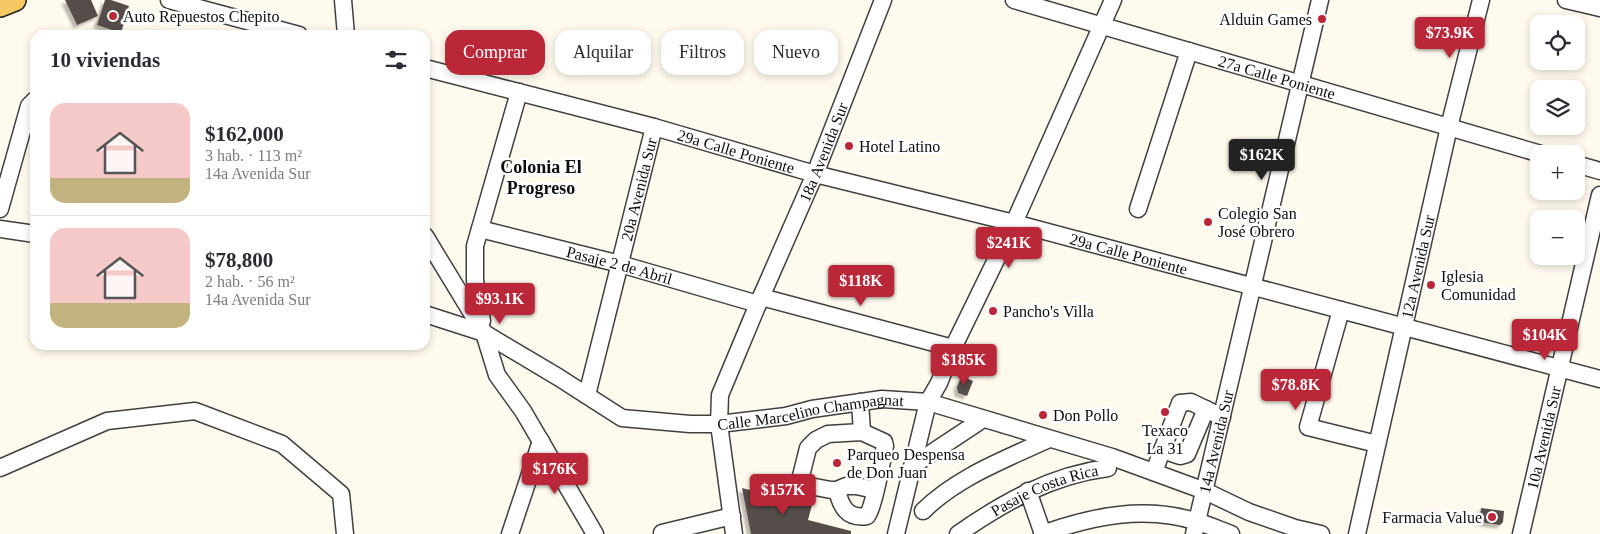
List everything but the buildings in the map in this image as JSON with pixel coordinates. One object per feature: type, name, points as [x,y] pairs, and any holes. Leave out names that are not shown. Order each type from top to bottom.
[{"type":"main road","points":[[0,6],[14,0]]},
{"type":"street","points":[[168,0],[258,30]]},
{"type":"street","points":[[343,0],[346,30]]},
{"type":"street","name":"18a Avenida Sur","points":[[734,534],[719,424],[720,395],[759,300],[816,174],[884,0]]},
{"type":"street","name":"27a Calle Poniente","points":[[1014,0],[1530,151]]},
{"type":"street","points":[[896,534],[928,402],[939,383],[953,348],[1014,223],[1112,0]]},
{"type":"street","name":"14a Avenida Sur","points":[[1196,528],[1320,0]]},
{"type":"street","name":"12a Avenida Sur","points":[[1357,534],[1449,126],[1481,0]]},
{"type":"street","points":[[1566,0],[1600,8]]},
{"type":"street","points":[[1138,209],[1189,51]]},
{"type":"street","name":"29a Calle Poniente","points":[[430,69],[654,128],[816,174],[1014,223],[1600,379]]},
{"type":"street","points":[[519,92],[480,229],[474,257],[478,303],[484,333],[497,375],[523,411],[596,534]]},
{"type":"street","points":[[0,209],[30,105]]},
{"type":"street","name":"20a Avenida Sur","points":[[588,395],[654,128]]},
{"type":"street","points":[[1585,167],[1600,171]]},
{"type":"street","name":"10a Avenida Sur","points":[[1521,534],[1600,194]]},
{"type":"street","points":[[0,229],[30,233]]},
{"type":"street","name":"Pasaje 2 de Abril","points":[[480,229],[953,348]]},
{"type":"street","points":[[430,244],[484,333]]},
{"type":"street","points":[[1341,310],[1308,427],[1377,444]]},
{"type":"street","name":"Calle Marcelino Champagnat","points":[[430,316],[484,333],[588,395],[622,418],[690,424],[719,424],[786,416],[812,409],[882,399],[928,402],[1112,457],[1205,491],[1249,512],[1295,528],[1321,534]]},
{"type":"street","points":[[860,402],[862,432]]},
{"type":"street","points":[[1154,472],[1180,403],[1191,402],[1222,417]]},
{"type":"street","points":[[1162,450],[1180,456],[1187,454],[1206,409]]},
{"type":"street","points":[[0,468],[107,421],[195,411],[282,444],[341,494],[345,534]]},
{"type":"street","points":[[912,466],[983,419]]},
{"type":"street","points":[[837,490],[840,503],[845,512],[863,517],[870,513],[885,446],[884,442],[862,432],[828,434],[816,440],[808,448],[799,484],[837,490],[846,486],[856,486],[875,490]]},
{"type":"street","points":[[923,511],[967,479],[1049,438]]},
{"type":"street","points":[[510,534],[541,441]]},
{"type":"street","name":"Pasaje Costa Rica","points":[[958,534],[997,508],[1028,491],[1071,475],[1108,468]]},
{"type":"street","points":[[1028,491],[1043,534],[1088,519],[1129,513],[1165,515],[1196,528],[1231,534]]},
{"type":"street","points":[[662,533],[732,516]]},
{"type":"place","name":"Auto Repuestos Chepito","points":[[113,16]]},
{"type":"place","name":"Alduin Games","points":[[1322,19]]},
{"type":"place","name":"Hotel Latino","points":[[849,146]]},
{"type":"place","name":"Colegio San José Obrero","points":[[1208,222]]},
{"type":"place","name":"Iglesia Comunidad","points":[[1431,285]]},
{"type":"place","name":"Pancho's Villa","points":[[993,311]]},
{"type":"place","name":"Texaco La 31","points":[[1165,412]]},
{"type":"place","name":"Don Pollo","points":[[1043,415]]},
{"type":"place","name":"Parqueo Despensa de Don Juan","points":[[837,463]]},
{"type":"place","name":"Farmacia Value","points":[[1492,517]]},
{"type":"district","name":"Colonia El Progreso","points":[[541,177]]}]
